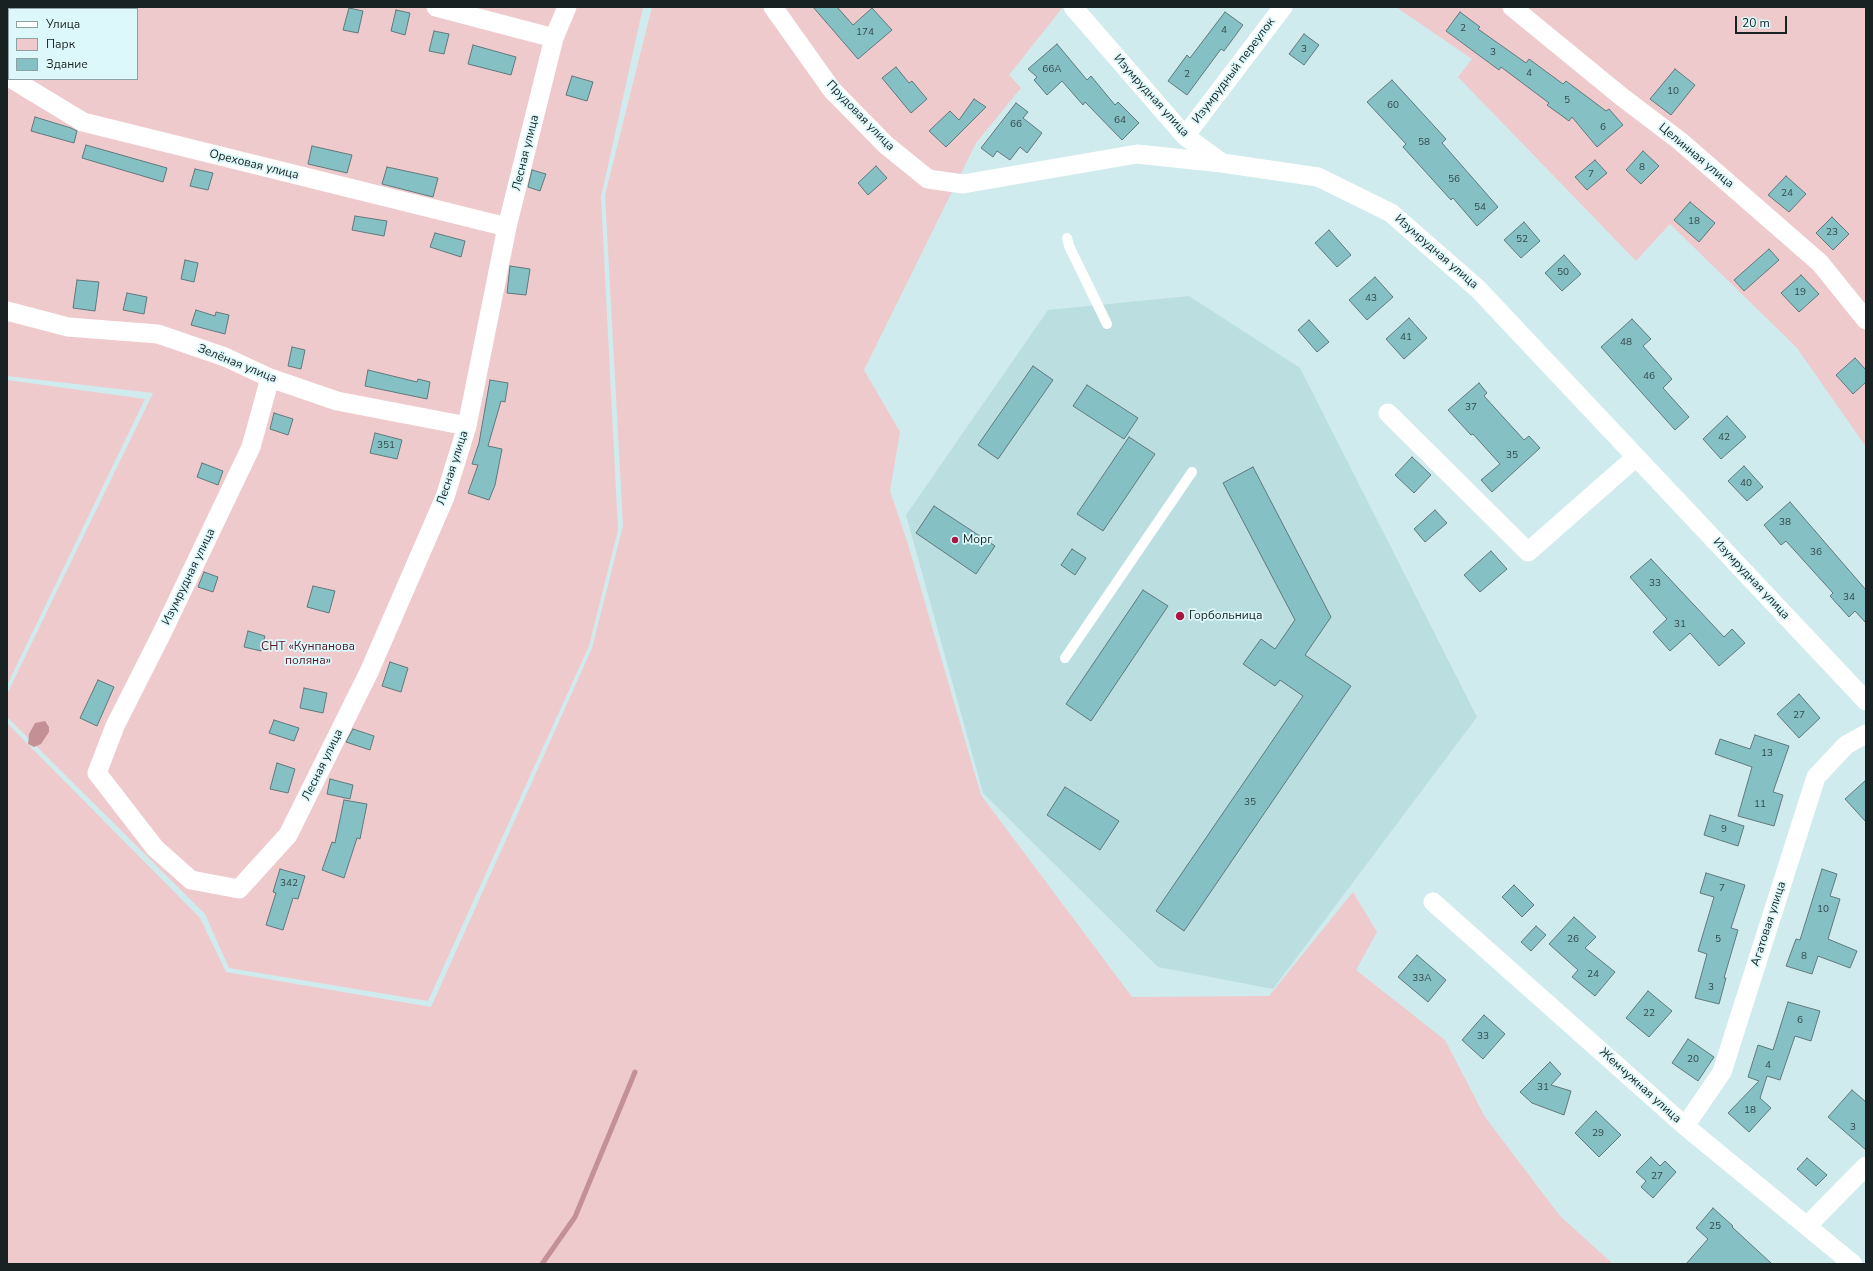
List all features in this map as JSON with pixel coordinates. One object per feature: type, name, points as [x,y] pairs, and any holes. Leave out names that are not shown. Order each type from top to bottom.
[{"type":"street","points":[[436,7],[554,38]]},
{"type":"street","name":"Лесная улица","points":[[239,889],[288,835],[369,672],[445,497],[467,426],[507,226],[554,38],[567,7]]},
{"type":"street","name":"Прудовая улица","points":[[773,7],[832,90],[886,146],[928,179],[963,184],[1048,173],[1137,154],[1222,163]]},
{"type":"street","name":"Изумрудная улица","points":[[1073,7],[1185,136],[1222,163],[1318,177],[1391,213],[1478,289],[1866,701]]},
{"type":"street","name":"Изумрудный переулок","points":[[1185,136],[1283,7]]},
{"type":"street","name":"Целинная улица","points":[[1512,7],[1680,141],[1820,263],[1866,320]]},
{"type":"street","name":"Ореховая улица","points":[[14,80],[83,122],[507,226]]},
{"type":"street","name":"Зелёная улица","points":[[7,311],[68,327],[158,334],[225,357],[270,378],[337,401],[467,426]]},
{"type":"street","name":"Изумрудная улица","points":[[239,889],[191,880],[155,848],[96,773],[116,726],[162,634],[251,447],[270,378]]},
{"type":"street","points":[[1388,413],[1528,552],[1636,457]]},
{"type":"street","name":"Агатовая улица","points":[[1685,1126],[1722,1072],[1816,777],[1846,744],[1866,734]]},
{"type":"street","name":"Жемчужная улица","points":[[1433,902],[1685,1126],[1853,1264]]},
{"type":"street","points":[[1807,1226],[1866,1166]]},
{"type":"lane","points":[[1067,238],[1069,246],[1106,324]]},
{"type":"lane","points":[[1065,658],[1192,472]]},
{"type":"shaded area","name":"Горбольница","points":[[1189,296],[1300,368],[1477,717],[1273,989],[1158,967],[983,793],[906,515],[1048,310]]},
{"type":"shaded area","points":[[45,721],[49,727],[49,732],[41,744],[34,747],[28,744],[29,734],[35,723]]},
{"type":"green space","name":"СНТ «Кунпанова поляна»","points":[[7,7],[643,7],[601,197],[618,530],[589,646],[428,1001],[229,968],[205,914],[7,717],[7,694],[153,393],[7,376]]},
{"type":"green space","points":[[652,7],[1063,7],[1009,75],[1021,88],[976,143],[864,370],[900,432],[890,491],[907,541],[981,795],[1132,997],[1269,996],[1353,892],[1377,932],[1356,970],[1445,1040],[1485,1117],[1560,1216],[1613,1264],[7,1264],[7,723],[200,918],[226,972],[431,1007],[592,648],[623,526],[605,195]]},
{"type":"green space","points":[[1396,7],[1866,7],[1866,447],[1797,348],[1670,224],[1636,261],[1458,77],[1472,59]]},
{"type":"green space","points":[[7,380],[145,399],[7,685]]},
{"type":"building","points":[[813,7],[837,7],[853,25],[872,8],[892,30],[858,59]]},
{"type":"building","points":[[349,8],[363,11],[358,33],[343,30]]},
{"type":"building","points":[[396,10],[410,13],[405,35],[391,31]]},
{"type":"building","points":[[1225,12],[1243,25],[1224,51],[1221,49],[1187,95],[1168,81],[1187,55],[1190,58]]},
{"type":"building","points":[[1460,12],[1480,27],[1478,29],[1526,63],[1529,59],[1563,84],[1566,81],[1606,111],[1609,109],[1623,125],[1597,147],[1572,117],[1569,121],[1547,105],[1549,103],[1501,67],[1499,70],[1446,31]]},
{"type":"building","points":[[434,31],[449,34],[444,54],[429,51]]},
{"type":"building","points":[[1304,34],[1319,45],[1304,65],[1289,54]]},
{"type":"building","points":[[1057,44],[1087,80],[1091,76],[1115,105],[1118,102],[1139,123],[1122,140],[1085,102],[1083,105],[1062,81],[1047,95],[1034,80],[1037,77],[1028,69]]},
{"type":"building","points":[[473,45],[516,57],[511,75],[468,64]]},
{"type":"building","points":[[896,67],[909,83],[912,81],[927,99],[911,113],[882,78]]},
{"type":"building","points":[[1675,69],[1695,85],[1671,115],[1650,99]]},
{"type":"building","points":[[572,76],[593,82],[587,101],[566,95]]},
{"type":"building","points":[[1392,80],[1446,139],[1442,143],[1498,207],[1477,226],[1453,198],[1451,200],[1403,147],[1406,144],[1367,102]]},
{"type":"building","points":[[974,99],[986,107],[946,147],[929,131],[950,111],[959,120]]},
{"type":"building","points":[[1016,103],[1028,112],[1023,118],[1042,133],[1027,153],[1020,147],[1010,160],[997,151],[993,157],[981,148]]},
{"type":"building","points":[[35,117],[77,131],[74,143],[31,131]]},
{"type":"building","points":[[86,145],[167,168],[163,182],[82,158]]},
{"type":"building","points":[[312,146],[352,155],[347,173],[308,164]]},
{"type":"building","points":[[1643,151],[1659,166],[1641,184],[1626,170]]},
{"type":"building","points":[[1595,160],[1607,173],[1587,190],[1575,177]]},
{"type":"building","points":[[876,166],[887,178],[868,195],[858,183]]},
{"type":"building","points":[[387,167],[438,178],[433,197],[382,184]]},
{"type":"building","points":[[195,169],[213,173],[208,190],[190,186]]},
{"type":"building","points":[[532,170],[546,174],[540,191],[528,187]]},
{"type":"building","points":[[1786,176],[1806,194],[1789,212],[1768,195]]},
{"type":"building","points":[[1690,202],[1715,223],[1699,242],[1674,220]]},
{"type":"building","points":[[355,216],[387,221],[384,236],[352,230]]},
{"type":"building","points":[[1832,217],[1849,234],[1833,250],[1816,233]]},
{"type":"building","points":[[1524,222],[1540,241],[1521,258],[1504,240]]},
{"type":"building","points":[[1329,230],[1351,255],[1337,267],[1315,243]]},
{"type":"building","points":[[435,233],[465,241],[461,257],[430,247]]},
{"type":"building","points":[[1769,249],[1779,260],[1744,291],[1734,280]]},
{"type":"building","points":[[1564,255],[1581,274],[1562,291],[1545,273]]},
{"type":"building","points":[[185,260],[198,263],[194,282],[181,279]]},
{"type":"building","points":[[510,266],[530,269],[526,295],[507,293]]},
{"type":"building","points":[[1801,275],[1819,294],[1799,312],[1781,293]]},
{"type":"building","points":[[1375,277],[1393,297],[1367,320],[1349,300]]},
{"type":"building","points":[[77,280],[99,282],[95,311],[73,308]]},
{"type":"building","points":[[127,293],[147,297],[144,314],[123,310]]},
{"type":"building","points":[[196,310],[215,316],[216,312],[229,315],[225,334],[191,325]]},
{"type":"building","points":[[1409,318],[1427,338],[1404,359],[1386,339]]},
{"type":"building","points":[[1632,319],[1651,339],[1643,346],[1672,379],[1663,388],[1689,417],[1675,430],[1601,347]]},
{"type":"building","points":[[1309,320],[1329,342],[1317,352],[1298,330]]},
{"type":"building","points":[[292,347],[305,350],[301,369],[288,366]]},
{"type":"building","points":[[1855,358],[1866,370],[1866,382],[1853,394],[1836,375]]},
{"type":"building","points":[[1033,366],[1053,380],[998,459],[978,445]]},
{"type":"building","points":[[368,370],[417,382],[418,379],[430,382],[427,399],[365,386]]},
{"type":"building","points":[[490,380],[508,383],[505,402],[501,401],[488,446],[502,449],[495,485],[489,500],[468,493],[478,465],[472,464],[479,443]]},
{"type":"building","points":[[1479,383],[1487,393],[1484,396],[1524,440],[1529,436],[1540,448],[1492,492],[1481,480],[1500,464],[1473,434],[1471,435],[1448,410]]},
{"type":"building","points":[[1087,385],[1138,418],[1124,439],[1073,406]]},
{"type":"building","points":[[274,413],[293,419],[288,435],[270,429]]},
{"type":"building","points":[[1727,416],[1746,437],[1721,459],[1703,439]]},
{"type":"building","points":[[375,433],[402,440],[397,459],[370,453]]},
{"type":"building","points":[[1129,437],[1155,454],[1103,531],[1077,514]]},
{"type":"building","points":[[1412,457],[1431,475],[1414,493],[1395,475]]},
{"type":"building","points":[[202,463],[223,471],[218,485],[197,477]]},
{"type":"building","points":[[1744,466],[1763,487],[1747,501],[1728,481]]},
{"type":"building","points":[[1253,467],[1331,617],[1305,655],[1351,686],[1184,931],[1156,911],[1303,696],[1280,680],[1275,686],[1243,664],[1261,639],[1275,649],[1295,620],[1223,483]]},
{"type":"building","points":[[1790,502],[1866,590],[1866,623],[1855,611],[1849,617],[1830,596],[1833,593],[1786,541],[1781,545],[1764,525]]},
{"type":"building","name":"Морг","points":[[934,506],[995,546],[976,574],[916,533]]},
{"type":"building","points":[[1435,510],[1447,523],[1425,542],[1414,529]]},
{"type":"building","points":[[1072,549],[1086,558],[1075,575],[1061,565]]},
{"type":"building","points":[[1491,551],[1507,569],[1480,592],[1464,575]]},
{"type":"building","points":[[1651,559],[1724,637],[1732,629],[1745,643],[1719,666],[1690,633],[1670,651],[1653,632],[1667,619],[1630,577]]},
{"type":"building","points":[[204,572],[218,577],[213,592],[198,587]]},
{"type":"building","points":[[313,586],[335,591],[329,613],[307,607]]},
{"type":"building","points":[[1143,590],[1168,606],[1091,721],[1066,704]]},
{"type":"building","points":[[248,631],[265,636],[261,651],[244,647]]},
{"type":"building","points":[[390,662],[408,668],[401,692],[382,686]]},
{"type":"building","points":[[98,680],[114,687],[97,726],[80,718]]},
{"type":"building","points":[[304,688],[327,693],[323,713],[300,708]]},
{"type":"building","points":[[1799,694],[1820,718],[1799,738],[1777,714]]},
{"type":"building","points":[[274,720],[299,728],[294,741],[269,733]]},
{"type":"building","points":[[353,729],[374,736],[370,750],[346,742]]},
{"type":"building","points":[[1755,735],[1789,746],[1773,792],[1783,795],[1774,826],[1738,816],[1752,767],[1715,754],[1720,739],[1750,749]]},
{"type":"building","points":[[277,763],[295,769],[288,793],[270,789]]},
{"type":"building","points":[[330,779],[353,785],[350,799],[327,794]]},
{"type":"building","points":[[1866,780],[1866,822],[1845,799]]},
{"type":"building","points":[[1065,787],[1119,821],[1100,850],[1047,815]]},
{"type":"building","points":[[344,800],[367,804],[360,839],[357,838],[344,878],[322,870],[332,842],[335,843]]},
{"type":"building","points":[[1710,815],[1744,826],[1738,846],[1704,835]]},
{"type":"building","points":[[280,869],[305,876],[298,899],[293,898],[283,930],[266,925],[276,893],[273,892]]},
{"type":"building","points":[[1822,869],[1837,874],[1830,896],[1840,899],[1828,939],[1857,951],[1850,968],[1818,956],[1812,974],[1786,966],[1796,939],[1800,940]]},
{"type":"building","points":[[1706,873],[1745,885],[1731,928],[1738,930],[1724,978],[1726,978],[1719,1004],[1695,998],[1707,954],[1698,951],[1714,897],[1700,893]]},
{"type":"building","points":[[1514,885],[1534,905],[1522,917],[1502,897]]},
{"type":"building","points":[[1574,917],[1596,937],[1585,948],[1615,972],[1595,996],[1572,977],[1578,970],[1549,944]]},
{"type":"building","points":[[1536,926],[1546,935],[1531,951],[1521,942]]},
{"type":"building","points":[[1417,955],[1446,980],[1428,1002],[1398,977]]},
{"type":"building","points":[[1648,991],[1672,1011],[1649,1037],[1626,1018]]},
{"type":"building","points":[[1788,1002],[1820,1011],[1811,1041],[1795,1036],[1780,1080],[1767,1076],[1760,1098],[1771,1108],[1749,1132],[1728,1113],[1759,1081],[1748,1077],[1758,1045],[1773,1050]]},
{"type":"building","points":[[1484,1015],[1505,1034],[1483,1059],[1462,1040]]},
{"type":"building","points":[[1688,1039],[1714,1057],[1698,1081],[1672,1063]]},
{"type":"building","points":[[1550,1062],[1561,1074],[1551,1085],[1571,1091],[1564,1115],[1532,1103],[1520,1092]]},
{"type":"building","points":[[1852,1090],[1866,1102],[1866,1150],[1828,1117]]},
{"type":"building","points":[[1596,1111],[1621,1135],[1599,1157],[1575,1133]]},
{"type":"building","points":[[1651,1157],[1660,1166],[1665,1161],[1676,1172],[1653,1198],[1641,1187],[1646,1181],[1636,1172]]},
{"type":"building","points":[[1807,1158],[1827,1175],[1816,1186],[1797,1169]]},
{"type":"building","points":[[1713,1208],[1772,1264],[1686,1264],[1708,1239],[1696,1228]]},
{"type":"waterway","points":[[542,1264],[575,1217],[635,1072]]},
{"type":"place","name":"Морг","points":[[955,540]]},
{"type":"place","name":"Горбольница","points":[[1180,616]]}]
